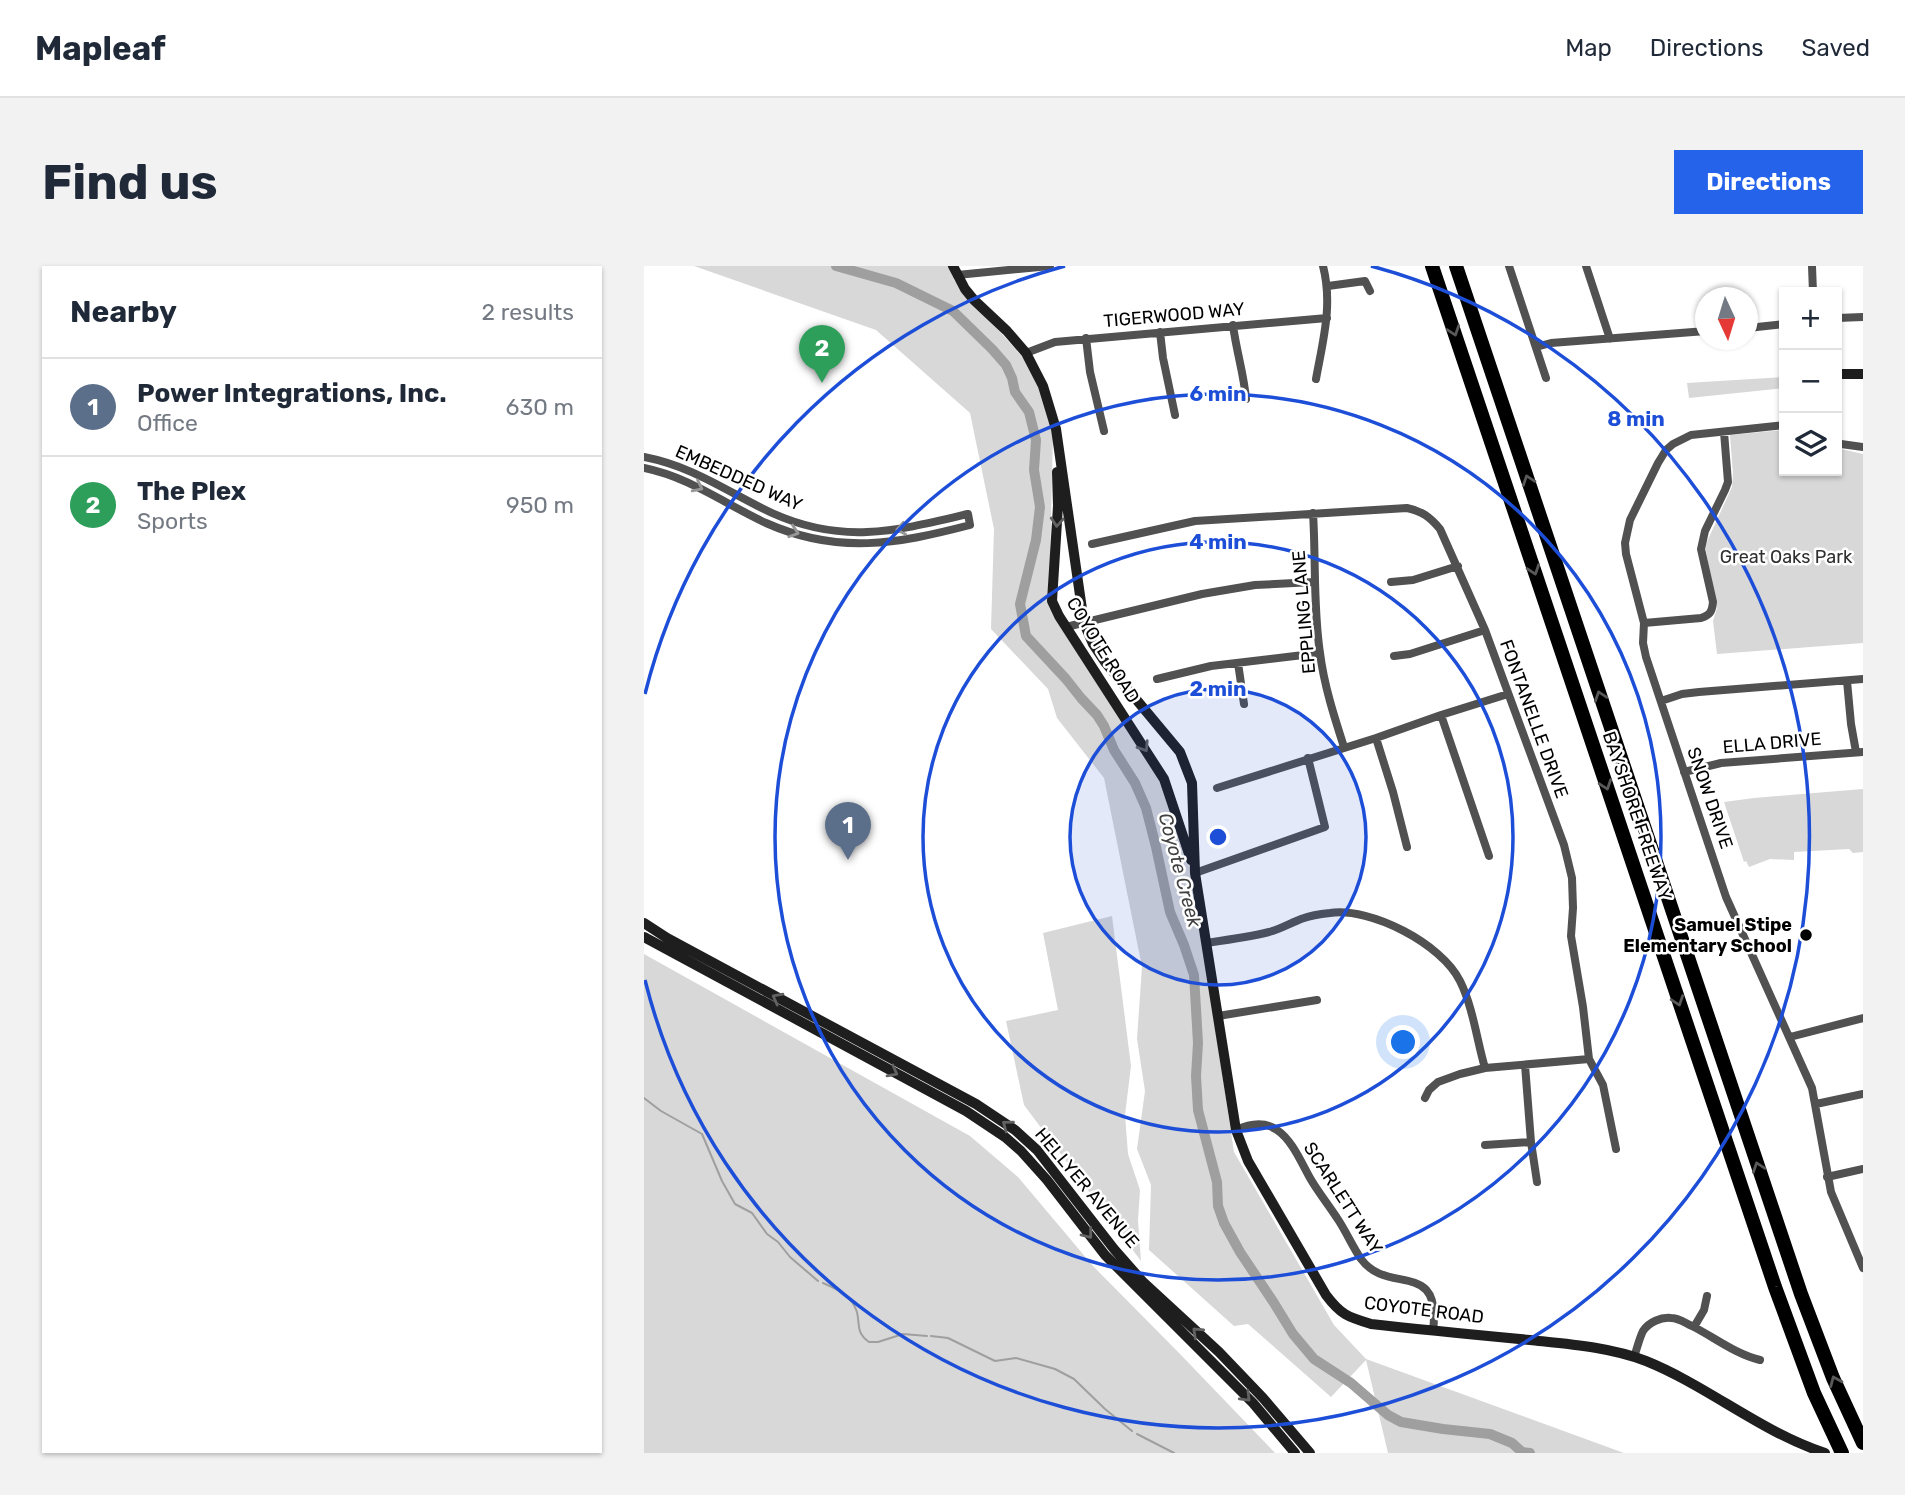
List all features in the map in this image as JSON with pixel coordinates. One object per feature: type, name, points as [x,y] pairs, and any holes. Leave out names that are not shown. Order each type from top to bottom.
[{"type":"highway","name":"BAYSHORE FREEWAY","points":[[1432,266],[1775,1287],[1804,1368],[1839,1448]]},
{"type":"highway","name":"BAYSHORE FREEWAY","points":[[1456,266],[1801,1294],[1833,1377],[1863,1443]]},
{"type":"street","points":[[955,270],[1050,266]]},
{"type":"street","points":[[1316,379],[1327,318],[1328,286],[1322,266]]},
{"type":"street","points":[[1509,266],[1546,378]]},
{"type":"street","points":[[1586,266],[1610,339]]},
{"type":"street","points":[[1812,266],[1813,287]]},
{"type":"street","name":"COYOTE ROAD","points":[[955,270],[974,300],[1026,353],[1043,386],[1056,429],[1084,623],[1093,644],[1180,752],[1192,783],[1195,873],[1236,1130],[1248,1161],[1326,1295],[1336,1308],[1348,1317],[1371,1324],[1559,1343],[1634,1357],[1676,1375],[1761,1425],[1825,1453]]},
{"type":"street","points":[[1328,286],[1365,281],[1370,291]]},
{"type":"street","points":[[1842,318],[1863,317]]},
{"type":"street","name":"TIGERWOOD WAY","points":[[1026,353],[1055,342],[1086,338],[1327,318]]},
{"type":"street","points":[[1233,325],[1246,399]]},
{"type":"street","points":[[1758,327],[1779,325]]},
{"type":"street","points":[[1160,332],[1175,415]]},
{"type":"street","points":[[1536,347],[1695,332]]},
{"type":"street","points":[[1086,338],[1090,372],[1104,431]]},
{"type":"street","points":[[1842,374],[1863,374]]},
{"type":"street","name":"SNOW DRIVE","points":[[1779,426],[1691,435],[1681,438],[1666,450],[1630,520],[1626,554],[1644,623],[1643,643],[1646,657],[1684,772],[1726,897],[1812,1088],[1827,1177],[1863,1268]]},
{"type":"street","name":"COYOTE ROAD","points":[[1056,429],[1058,506],[1052,601],[1164,779],[1195,873]]},
{"type":"street","points":[[1644,623],[1701,618],[1709,616],[1713,609],[1701,549],[1705,531],[1728,482],[1724,432]]},
{"type":"street","points":[[1842,444],[1863,447]]},
{"type":"street","name":"EMBEDDED WAY","points":[[644,457],[667,461],[701,475],[772,513],[817,528],[883,532],[968,514],[970,525],[905,541],[856,544],[815,539],[767,523],[664,472],[644,468]]},
{"type":"street","name":"FONTANELLE DRIVE","points":[[1092,544],[1195,521],[1407,508],[1420,510],[1440,528],[1485,630],[1564,845],[1572,878],[1570,936],[1589,1059],[1603,1085],[1616,1149]]},
{"type":"street","name":"EPPLING LANE","points":[[1313,513],[1314,582],[1320,653],[1330,703],[1344,747]]},
{"type":"street","points":[[1391,582],[1413,580],[1458,566]]},
{"type":"street","points":[[1066,627],[1202,594],[1255,585],[1314,582]]},
{"type":"street","points":[[1394,656],[1409,654],[1485,630]]},
{"type":"street","points":[[1157,679],[1211,666],[1320,653]]},
{"type":"street","points":[[1238,663],[1244,704]]},
{"type":"street","points":[[1661,701],[1699,692],[1863,679]]},
{"type":"street","points":[[1847,681],[1851,724],[1859,752]]},
{"type":"street","points":[[1217,788],[1508,694]]},
{"type":"street","points":[[1441,715],[1489,856]]},
{"type":"street","points":[[1376,738],[1407,847]]},
{"type":"street","name":"ELLA DRIVE","points":[[1684,772],[1721,763],[1859,752]]},
{"type":"street","points":[[1195,873],[1325,827],[1308,758]]},
{"type":"street","points":[[1206,943],[1268,933],[1306,917],[1334,912],[1377,918],[1395,926],[1437,952],[1460,979],[1485,1069]]},
{"type":"street","name":"HELLYER AVENUE","points":[[644,923],[835,1035]]},
{"type":"street","name":"HELLYER AVENUE","points":[[644,937],[996,1116],[1015,1130],[1037,1150],[1051,1176],[1105,1255],[1253,1403],[1295,1453]]},
{"type":"street","points":[[1218,1016],[1317,1000]]},
{"type":"street","points":[[1790,1037],[1863,1018]]},
{"type":"street","points":[[1425,1098],[1438,1082],[1460,1074],[1589,1059]]},
{"type":"street","points":[[1525,1065],[1537,1182]]},
{"type":"street","points":[[1816,1104],[1863,1094]]},
{"type":"street","name":"SCARLETT WAY","points":[[1236,1130],[1250,1125],[1262,1125],[1276,1129],[1288,1141],[1366,1265],[1382,1275],[1413,1281],[1429,1292],[1435,1306],[1433,1331]]},
{"type":"street","points":[[1485,1145],[1531,1142]]},
{"type":"street","points":[[1827,1177],[1863,1169]]},
{"type":"street","name":"HELLYER AVENUE","points":[[1051,1176],[1143,1282],[1219,1352],[1310,1453]]},
{"type":"street","points":[[1694,1327],[1707,1296]]},
{"type":"street","points":[[1634,1357],[1643,1332],[1651,1323],[1660,1319],[1678,1319],[1748,1357],[1760,1360]]},
{"type":"green space","points":[[694,266],[949,266],[954,280],[1025,360],[1040,389],[1053,434],[1049,604],[1160,780],[1192,875],[1234,1152],[1334,1325],[1366,1359],[1624,1453],[1388,1453],[1366,1360],[1331,1397],[1248,1324],[1234,1326],[1149,1250],[1151,1185],[1137,1149],[1145,1091],[1137,1039],[1142,967],[1104,778],[1057,718],[1048,689],[991,629],[994,529],[970,413],[876,330]]},
{"type":"green space","points":[[1779,377],[1779,389],[1689,398],[1687,383]]},
{"type":"green space","name":"Great Oaks Park","points":[[1779,430],[1779,476],[1842,476],[1842,449],[1863,454],[1863,643],[1717,654],[1713,621],[1717,608],[1705,546],[1732,487],[1730,435]]},
{"type":"green space","points":[[1863,789],[1863,852],[1853,853],[1849,849],[1794,852],[1794,860],[1770,859],[1749,867],[1746,861],[1744,862],[1724,802],[1754,798]]},
{"type":"green space","points":[[1112,916],[1131,1066],[1125,1115],[1128,1154],[1140,1190],[1138,1221],[1141,1261],[1024,1105],[1006,1021],[1058,1010],[1043,933]]},
{"type":"green space","points":[[644,954],[970,1136],[1018,1177],[1093,1266],[1275,1453],[644,1453]]},
{"type":"waterway","name":"Coyote Creek","points":[[836,266],[896,283],[953,311],[1006,365],[1015,392],[1029,412],[1036,440],[1034,470],[1040,507],[1036,540],[1020,604],[1026,636],[1097,715],[1146,808],[1170,912],[1194,975],[1198,1110],[1217,1182],[1218,1206],[1240,1252],[1293,1334],[1314,1359],[1351,1383],[1388,1415],[1401,1422],[1490,1434],[1512,1443],[1522,1452],[1530,1453]]},
{"type":"waterway","points":[[644,1098],[702,1134],[735,1204],[752,1213],[767,1234],[818,1281]]},
{"type":"waterway","points":[[823,1283],[852,1302],[857,1312],[860,1332],[869,1342],[903,1334],[927,1336]]},
{"type":"waterway","points":[[931,1336],[948,1338],[995,1361],[1016,1358],[1055,1369],[1074,1379],[1132,1431]]},
{"type":"waterway","points":[[1137,1434],[1174,1453]]},
{"type":"place","name":"The Plex","points":[[822,383]]},
{"type":"place","name":"Power Integrations, Inc.","points":[[848,860]]},
{"type":"place","name":"Samuel Stipe Elementary School","points":[[1806,935]]}]
